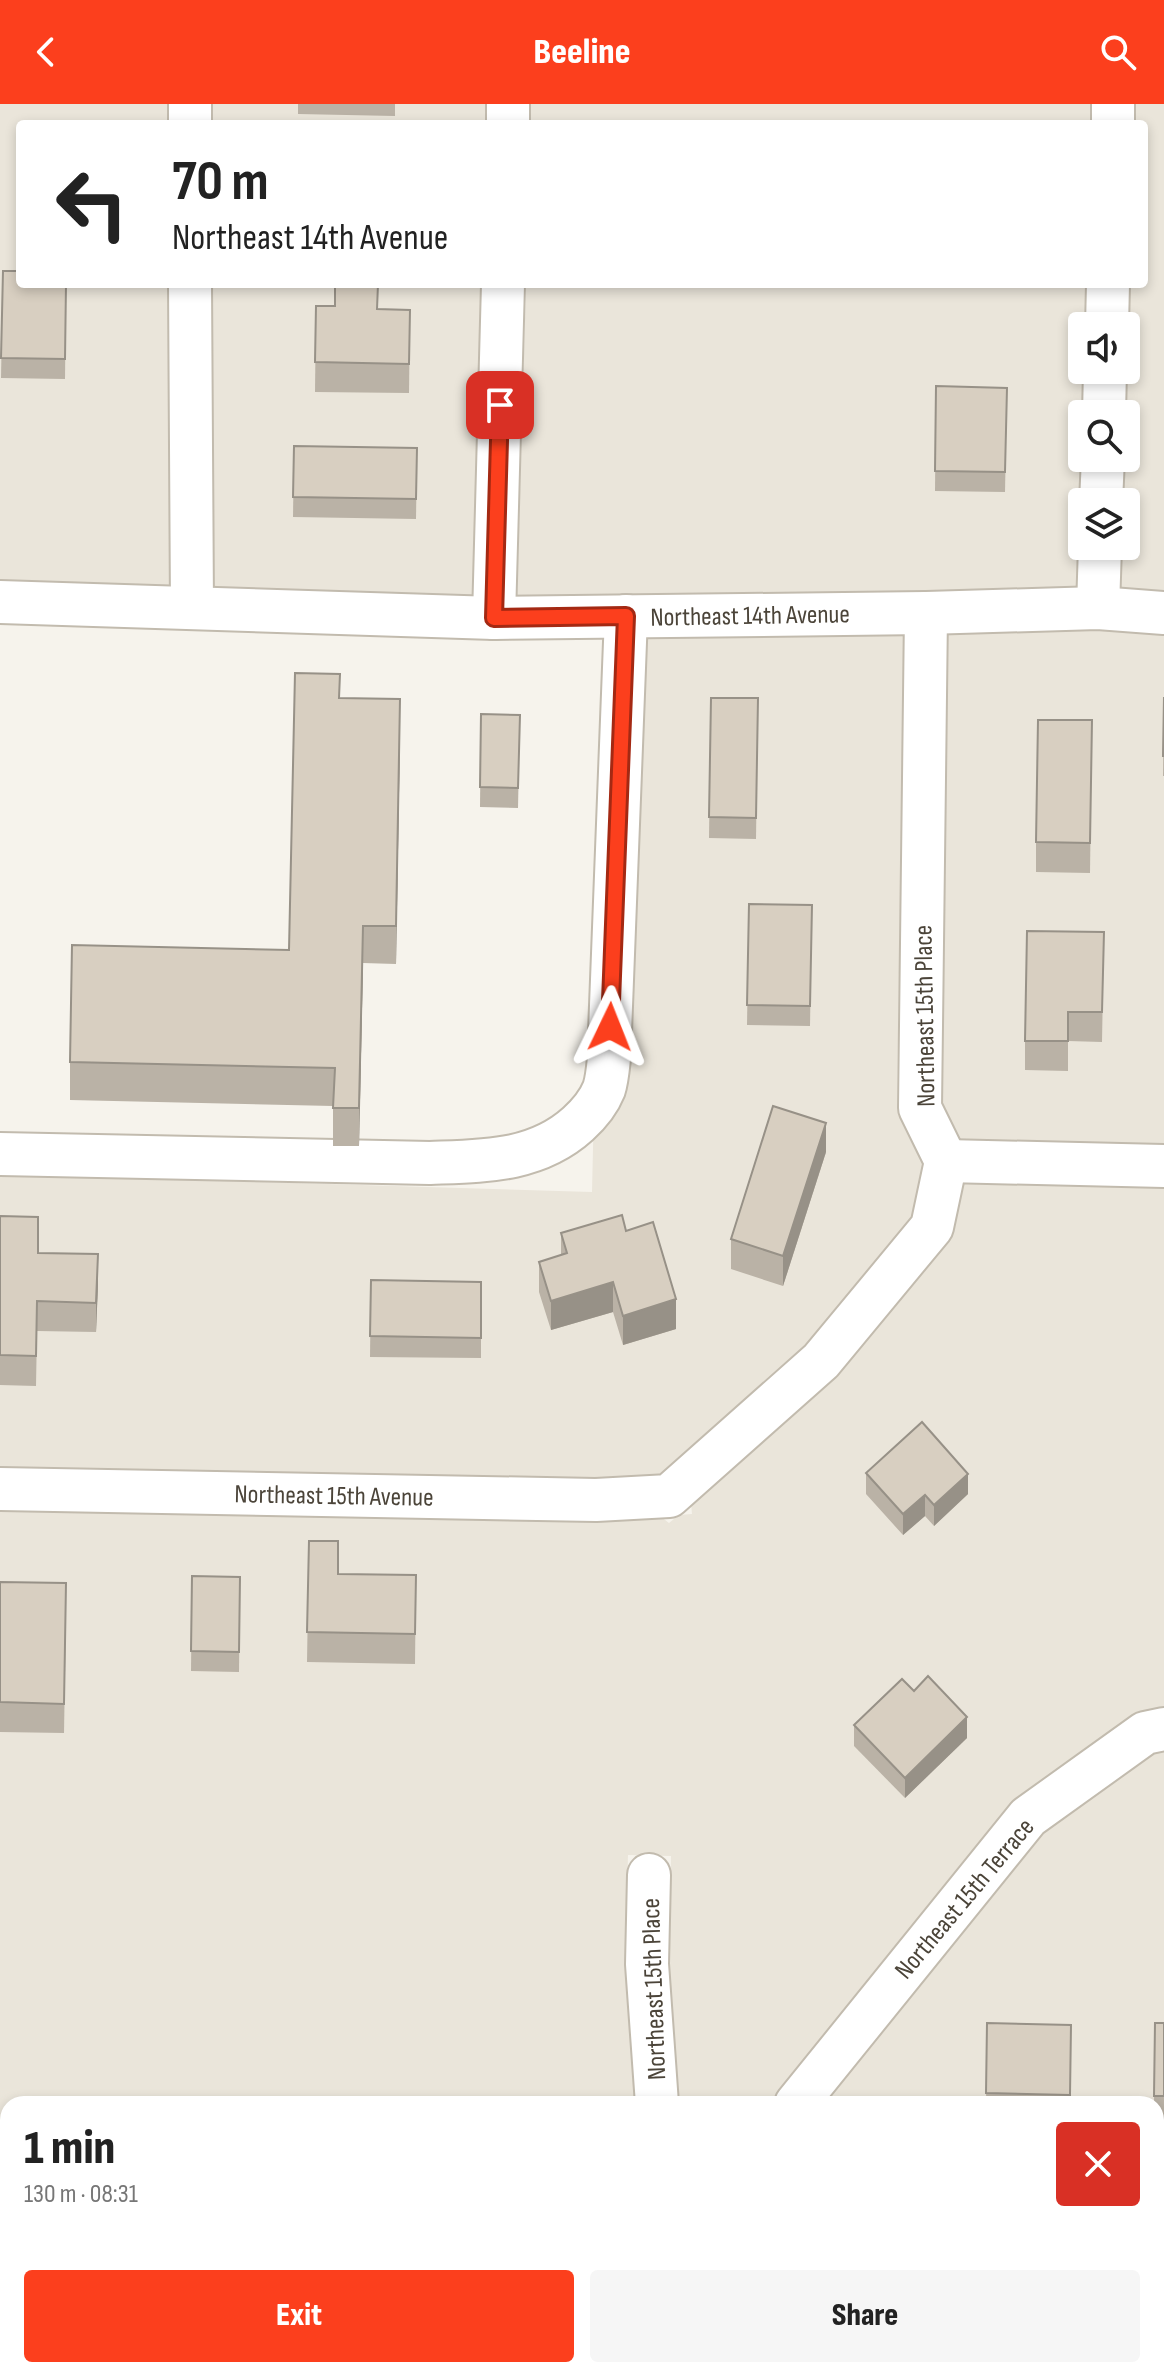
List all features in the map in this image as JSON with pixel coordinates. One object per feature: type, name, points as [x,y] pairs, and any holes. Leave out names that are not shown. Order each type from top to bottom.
[{"type":"street","points":[[190,288],[192,608]]},
{"type":"street","points":[[494,618],[503,288]]},
{"type":"street","points":[[1107,312],[1108,288]]},
{"type":"street","points":[[1098,608],[1100,560]]},
{"type":"street","name":"Northeast 14th Avenue","points":[[0,602],[494,618],[1098,608],[1164,613]]},
{"type":"street","name":"Northeast 15th Place","points":[[926,613],[920,1108],[946,1161]]},
{"type":"street","points":[[0,1154],[430,1163],[498,1160],[532,1152],[564,1136],[592,1111],[605,1087],[609,1058],[626,616]]},
{"type":"street","points":[[946,1161],[1164,1166]]},
{"type":"street","name":"Northeast 15th Avenue","points":[[0,1489],[596,1500],[669,1496],[821,1361],[932,1227],[946,1161]]},
{"type":"street","name":"Northeast 15th Terrace","points":[[802,2096],[1028,1817],[1145,1733],[1164,1729]]},
{"type":"street","name":"Northeast 15th Place","points":[[649,1875],[647,1964],[656,2096]]},
{"type":"shaded area","points":[[0,104],[486,104],[486,120],[16,120],[16,288],[481,288],[473,597],[0,582]]},
{"type":"shaded area","points":[[530,104],[1091,104],[1090,120],[530,120]]},
{"type":"shaded area","points":[[1135,104],[1164,104],[1164,594],[1121,591],[1122,560],[1140,560],[1140,488],[1123,488],[1124,472],[1140,472],[1140,400],[1126,400],[1127,384],[1140,384],[1140,312],[1129,312],[1130,288],[1148,288],[1148,120],[1134,120]]},
{"type":"shaded area","points":[[526,288],[1086,288],[1085,312],[1068,312],[1068,384],[1083,384],[1082,400],[1068,400],[1068,472],[1080,472],[1080,488],[1068,488],[1068,560],[1078,560],[1077,589],[517,598]]},
{"type":"shaded area","points":[[1098,627],[1164,632],[1164,1146],[961,1142],[941,1104],[948,631]]},
{"type":"shaded area","points":[[904,632],[897,1107],[923,1164],[911,1219],[804,1348],[658,1477],[595,1481],[0,1470],[0,1174],[592,1192],[605,636]]},
{"type":"shaded area","points":[[964,1181],[1164,1185],[1164,1710],[1131,1718],[1009,1806],[775,2096],[678,2096],[669,1964],[671,1856],[628,1855],[625,1966],[634,2096],[0,2096],[0,1509],[660,1516],[669,1523],[679,1515],[692,1514],[691,1503],[839,1372],[954,1231]]},
{"type":"shaded area","points":[[1164,1749],[1164,2096],[829,2096],[1044,1831],[1155,1751]]},
{"type":"building","points":[[3,271],[16,271],[16,288],[66,288],[65,359],[1,358]]},
{"type":"building","points":[[335,288],[378,288],[377,309],[410,310],[409,364],[315,362],[316,306],[335,306]]},
{"type":"building","points":[[936,386],[1007,388],[1005,472],[935,471]]},
{"type":"building","points":[[294,446],[417,448],[416,499],[293,497]]},
{"type":"building","points":[[295,673],[340,674],[339,698],[400,699],[396,926],[363,926],[359,1108],[333,1108],[335,1068],[70,1062],[72,945],[289,950]]},
{"type":"building","points":[[711,698],[758,698],[756,818],[709,817]]},
{"type":"building","points":[[481,714],[520,715],[518,788],[480,787]]},
{"type":"building","points":[[1038,720],[1092,720],[1090,843],[1036,842]]},
{"type":"building","points":[[749,904],[812,905],[810,1006],[747,1005]]},
{"type":"building","points":[[1027,931],[1104,932],[1102,1012],[1068,1012],[1068,1041],[1025,1041]]},
{"type":"building","points":[[773,1106],[826,1123],[783,1256],[731,1239]]},
{"type":"building","points":[[622,1215],[626,1231],[653,1222],[676,1299],[623,1316],[613,1282],[551,1301],[539,1262],[567,1253],[561,1233]]},
{"type":"building","points":[[0,1216],[38,1217],[38,1253],[98,1254],[96,1303],[37,1301],[36,1356],[0,1355]]},
{"type":"building","points":[[371,1280],[481,1282],[481,1338],[370,1336]]},
{"type":"building","points":[[922,1422],[968,1474],[934,1505],[925,1495],[903,1514],[866,1473]]},
{"type":"building","points":[[309,1541],[338,1541],[338,1574],[416,1575],[415,1634],[307,1632]]},
{"type":"building","points":[[192,1576],[240,1577],[239,1652],[191,1651]]},
{"type":"building","points":[[0,1582],[66,1583],[64,1704],[0,1702]]},
{"type":"building","points":[[928,1676],[967,1717],[905,1778],[854,1725],[902,1679],[914,1691]]},
{"type":"building","points":[[987,2023],[1071,2025],[1070,2095],[986,2093]]},
{"type":"building","points":[[1155,2023],[1164,2023],[1164,2096],[1154,2096]]},
{"type":"route","points":[[500,405],[494,618],[626,616],[610,1027]]}]
